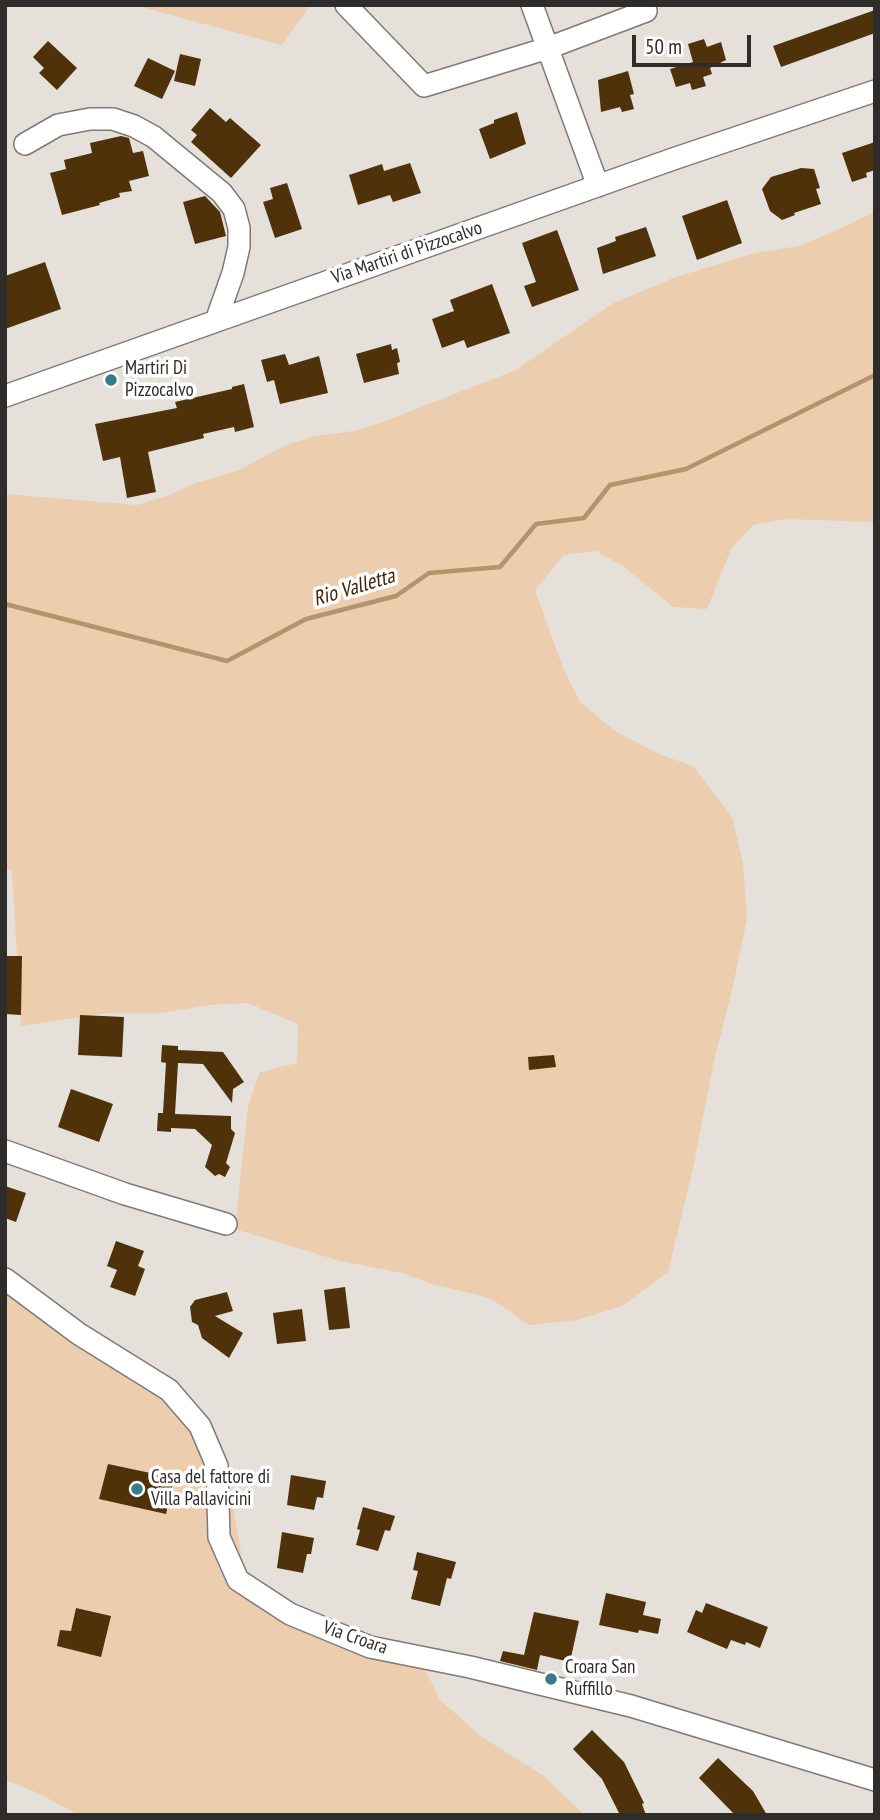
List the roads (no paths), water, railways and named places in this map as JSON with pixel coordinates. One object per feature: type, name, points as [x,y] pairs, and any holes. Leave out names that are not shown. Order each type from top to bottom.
[{"type":"street","points":[[346,5],[424,86],[548,48],[646,11]]},
{"type":"street","points":[[532,5],[598,186]]},
{"type":"street","name":"Via Martiri di Pizzocalvo","points":[[5,397],[598,186],[875,91]]},
{"type":"street","points":[[25,144],[58,125],[90,119],[113,119],[134,126],[153,137],[222,193],[234,209],[239,228],[239,247],[233,274],[216,321]]},
{"type":"street","points":[[5,1151],[125,1194],[226,1224]]},
{"type":"street","name":"Via Croara","points":[[5,1279],[79,1334],[169,1390],[200,1426],[216,1466],[219,1537],[238,1580],[290,1614],[370,1647],[470,1667],[631,1706],[875,1780]]},
{"type":"waterway","name":"Rio Valletta","points":[[5,604],[227,661],[306,619],[396,596],[429,573],[500,567],[536,524],[584,518],[610,485],[686,469],[875,375]]},
{"type":"place","name":"Martiri Di Pizzocalvo","points":[[111,380]]},
{"type":"place","name":"Casa del fattore di Villa Pallavicini","points":[[137,1489]]},
{"type":"place","name":"Croara San Ruffillo","points":[[551,1679]]}]
